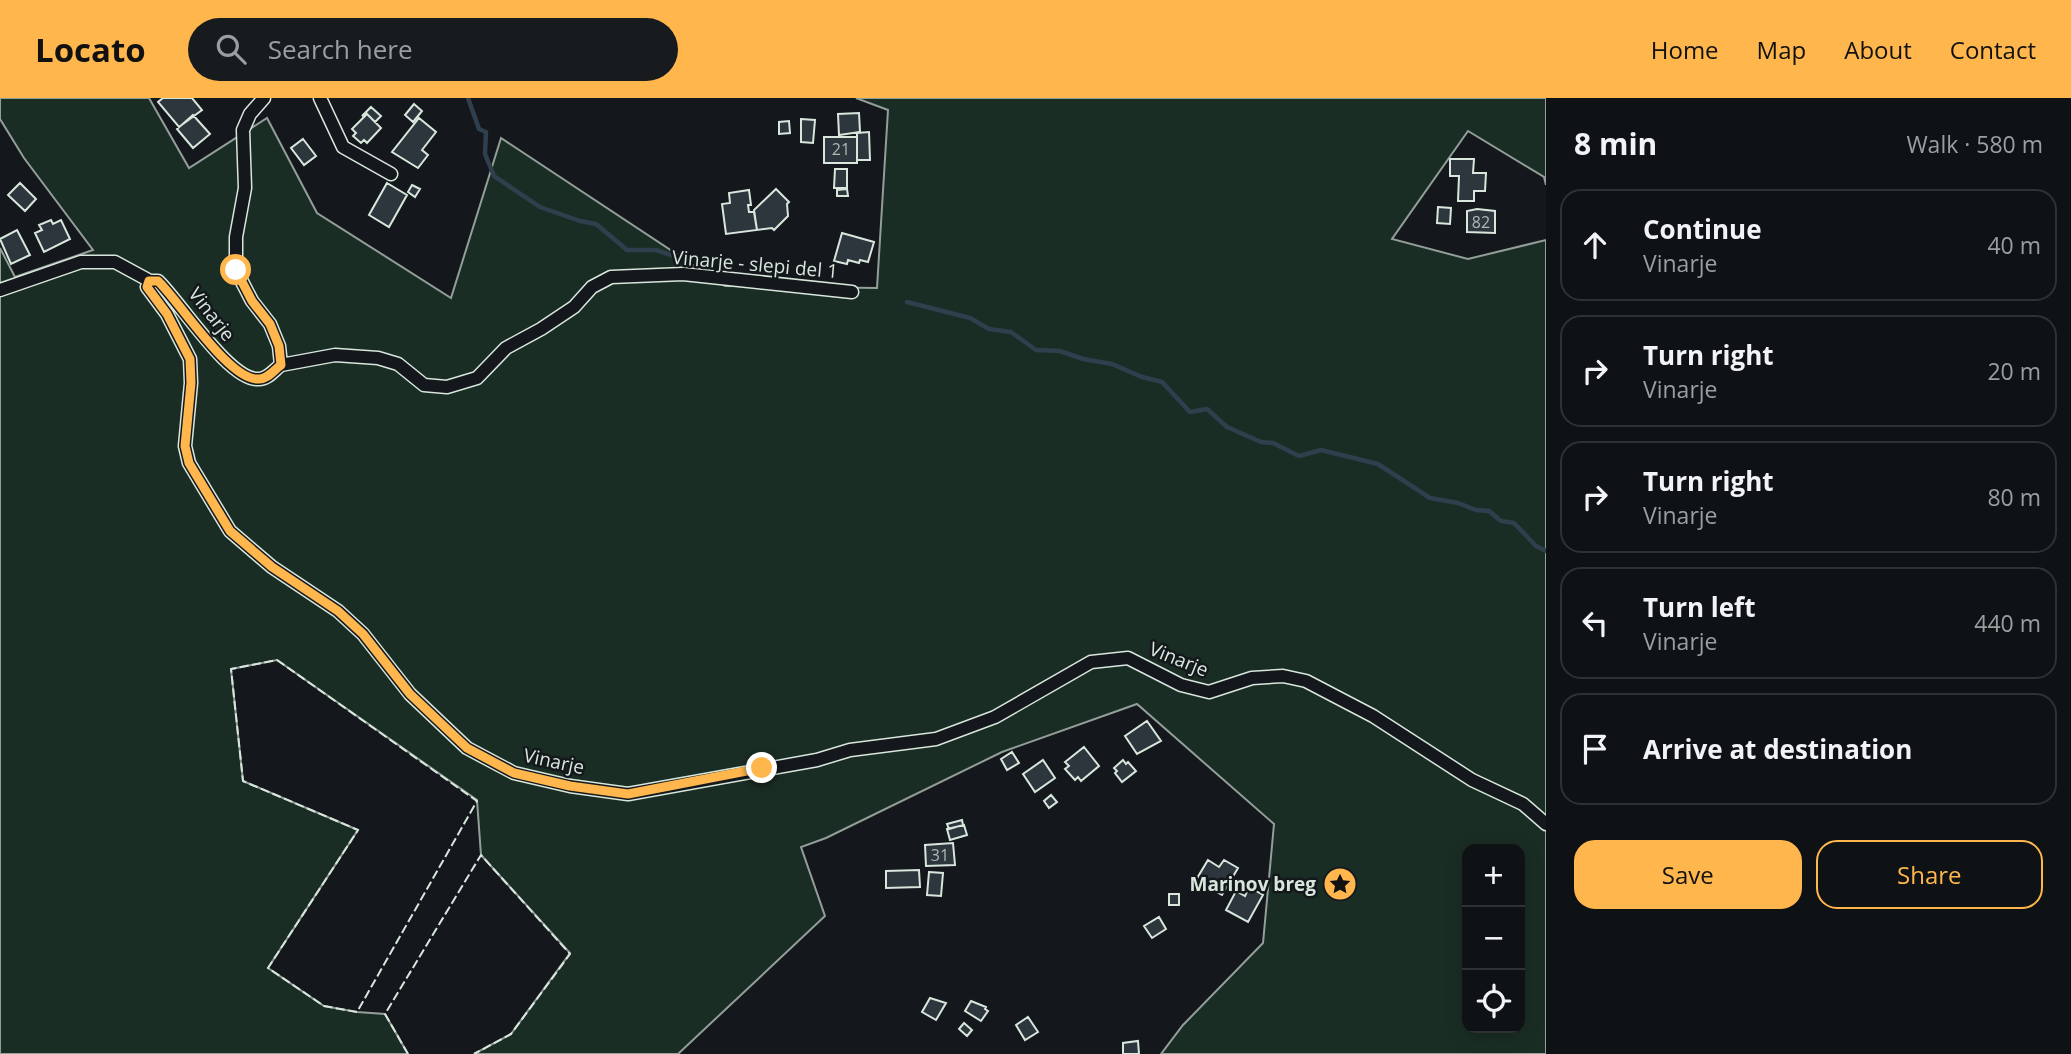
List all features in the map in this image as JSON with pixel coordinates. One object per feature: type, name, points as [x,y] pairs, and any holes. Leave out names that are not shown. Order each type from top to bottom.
[{"type":"street","name":"Vinarje","points":[[264,98],[250,114],[243,130],[245,188],[236,237],[236,270],[252,301],[270,324],[279,346],[281,365],[266,378],[256,380],[244,376],[222,358],[172,294],[158,281],[149,281],[147,287],[167,314],[190,359],[191,383],[185,446],[189,463],[230,531],[272,567],[338,611],[363,634],[410,694],[467,748],[514,773],[570,786],[628,794],[817,760],[850,750],[936,739],[995,717],[1091,662],[1128,658],[1181,685],[1209,692],[1252,678],[1283,676],[1306,681],[1373,716],[1472,780],[1523,804],[1546,824]]},
{"type":"street","points":[[320,98],[343,148],[391,174]]},
{"type":"street","points":[[0,290],[81,262],[115,262],[149,281]]},
{"type":"street","name":"Vinarje - slepi del 1","points":[[281,365],[335,355],[378,358],[398,364],[424,385],[447,387],[477,378],[506,348],[574,307],[592,287],[611,277],[683,274],[852,292]]},
{"type":"green space","points":[[0,98],[149,98],[189,168],[267,118],[317,213],[451,298],[501,138],[725,286],[877,288],[888,110],[856,98],[1546,98],[1546,185],[1544,177],[1468,131],[1392,239],[1468,259],[1546,240],[1546,1054],[1161,1054],[1183,1025],[1263,943],[1274,824],[1137,704],[1002,752],[826,838],[801,847],[825,916],[678,1054],[474,1054],[511,1034],[570,953],[481,855],[477,800],[277,660],[231,669],[243,781],[358,830],[268,968],[324,1006],[385,1014],[408,1054],[0,1054],[0,248],[15,277],[93,250],[24,158],[0,119]]},
{"type":"building","points":[[163,98],[192,98],[202,110],[179,127],[158,102]]},
{"type":"building","points":[[414,104],[422,111],[413,122],[405,115]]},
{"type":"building","points":[[371,107],[381,116],[375,122],[367,114],[362,116]]},
{"type":"building","points":[[859,113],[860,132],[839,135],[838,114]]},
{"type":"building","points":[[367,114],[381,128],[367,143],[364,140],[361,143],[353,136],[356,133],[352,129]]},
{"type":"building","points":[[193,115],[210,134],[193,148],[177,129]]},
{"type":"building","points":[[419,118],[436,132],[422,150],[428,155],[418,168],[392,152]]},
{"type":"building","points":[[801,119],[815,120],[813,143],[801,142]]},
{"type":"building","points":[[789,121],[790,133],[779,134],[779,122]]},
{"type":"building","points":[[869,132],[870,160],[857,160],[857,133]]},
{"type":"building","points":[[824,137],[857,137],[857,163],[824,163]]},
{"type":"building","points":[[303,139],[316,156],[304,165],[291,148]]},
{"type":"building","points":[[1450,159],[1474,159],[1473,173],[1486,173],[1485,191],[1474,191],[1474,201],[1458,201],[1459,176],[1450,176]]},
{"type":"building","points":[[835,169],[847,169],[847,188],[834,188]]},
{"type":"building","points":[[20,183],[36,199],[25,211],[8,195]]},
{"type":"building","points":[[387,183],[407,195],[389,227],[369,215]]},
{"type":"building","points":[[412,185],[420,189],[415,197],[408,192]]},
{"type":"building","points":[[776,189],[789,202],[788,216],[774,230],[757,230],[754,210]]},
{"type":"building","points":[[847,189],[848,196],[837,196],[837,190]]},
{"type":"building","points":[[749,190],[749,212],[754,212],[757,230],[726,234],[722,204],[730,203],[729,193]]},
{"type":"building","points":[[1438,207],[1451,208],[1450,224],[1437,223]]},
{"type":"building","points":[[1467,211],[1495,211],[1495,233],[1467,232]]},
{"type":"building","points":[[51,220],[53,224],[61,220],[70,239],[44,252],[35,233],[42,230],[39,225]]},
{"type":"building","points":[[17,230],[30,255],[11,264],[0,239]]},
{"type":"building","points":[[842,233],[874,242],[868,262],[848,260],[847,264],[834,261]]},
{"type":"building","points":[[1147,721],[1161,741],[1137,754],[1125,736]]},
{"type":"building","points":[[1084,747],[1099,766],[1081,781],[1078,777],[1075,780],[1065,769],[1069,766],[1065,762]]},
{"type":"building","points":[[1012,752],[1019,763],[1007,770],[1001,759]]},
{"type":"building","points":[[1043,760],[1055,778],[1035,792],[1023,774]]},
{"type":"building","points":[[1123,760],[1136,771],[1122,782],[1114,768]]},
{"type":"building","points":[[1051,795],[1057,802],[1049,808],[1044,801]]},
{"type":"building","points":[[962,820],[963,825],[949,829],[947,824]]},
{"type":"building","points":[[964,825],[967,835],[950,840],[947,829]]},
{"type":"building","points":[[953,843],[955,865],[926,866],[925,845]]},
{"type":"building","points":[[1208,860],[1219,867],[1224,860],[1238,868],[1222,895],[1196,880]]},
{"type":"building","points":[[919,870],[920,887],[886,888],[886,871]]},
{"type":"building","points":[[929,872],[943,873],[941,896],[927,895]]},
{"type":"building","points":[[1249,887],[1263,895],[1248,922],[1226,910],[1236,891],[1245,896]]},
{"type":"building","points":[[1169,894],[1179,894],[1179,905],[1169,905]]},
{"type":"building","points":[[1159,917],[1166,929],[1152,938],[1144,926]]},
{"type":"building","points":[[930,998],[946,1003],[936,1020],[922,1012]]},
{"type":"building","points":[[971,1001],[986,1007],[988,1011],[981,1021],[965,1011]]},
{"type":"building","points":[[1028,1017],[1038,1032],[1025,1040],[1016,1025]]},
{"type":"building","points":[[964,1023],[972,1030],[967,1036],[959,1029]]},
{"type":"building","points":[[1138,1041],[1139,1054],[1123,1054],[1123,1043]]},
{"type":"waterway","points":[[468,98],[479,129],[486,132],[485,154],[494,176],[540,207],[596,224],[627,250],[656,250],[677,257]]},
{"type":"waterway","points":[[907,302],[970,318],[989,329],[1011,332],[1036,350],[1060,351],[1083,359],[1112,364],[1162,382],[1190,412],[1207,409],[1227,427],[1261,442],[1273,443],[1299,456],[1321,450],[1378,464],[1430,498],[1489,511],[1501,521],[1514,523],[1536,546],[1546,551]]},
{"type":"fence","points":[[277,660],[477,801],[357,1012],[324,1006],[268,968],[358,830],[243,781],[231,669],[277,660]]},
{"type":"fence","points":[[408,1054],[385,1014],[481,855],[570,954],[511,1034],[474,1054]]},
{"type":"place","name":"Marinov breg","points":[[1340,884]]},
{"type":"route","points":[[236,270],[252,301],[270,324],[279,346],[281,365],[266,378],[256,380],[244,376],[222,358],[172,294],[158,281],[149,281],[147,287],[167,314],[190,359],[191,383],[185,446],[189,463],[230,531],[272,567],[338,611],[363,634],[410,694],[467,748],[514,773],[570,786],[628,794],[762,768]]}]
